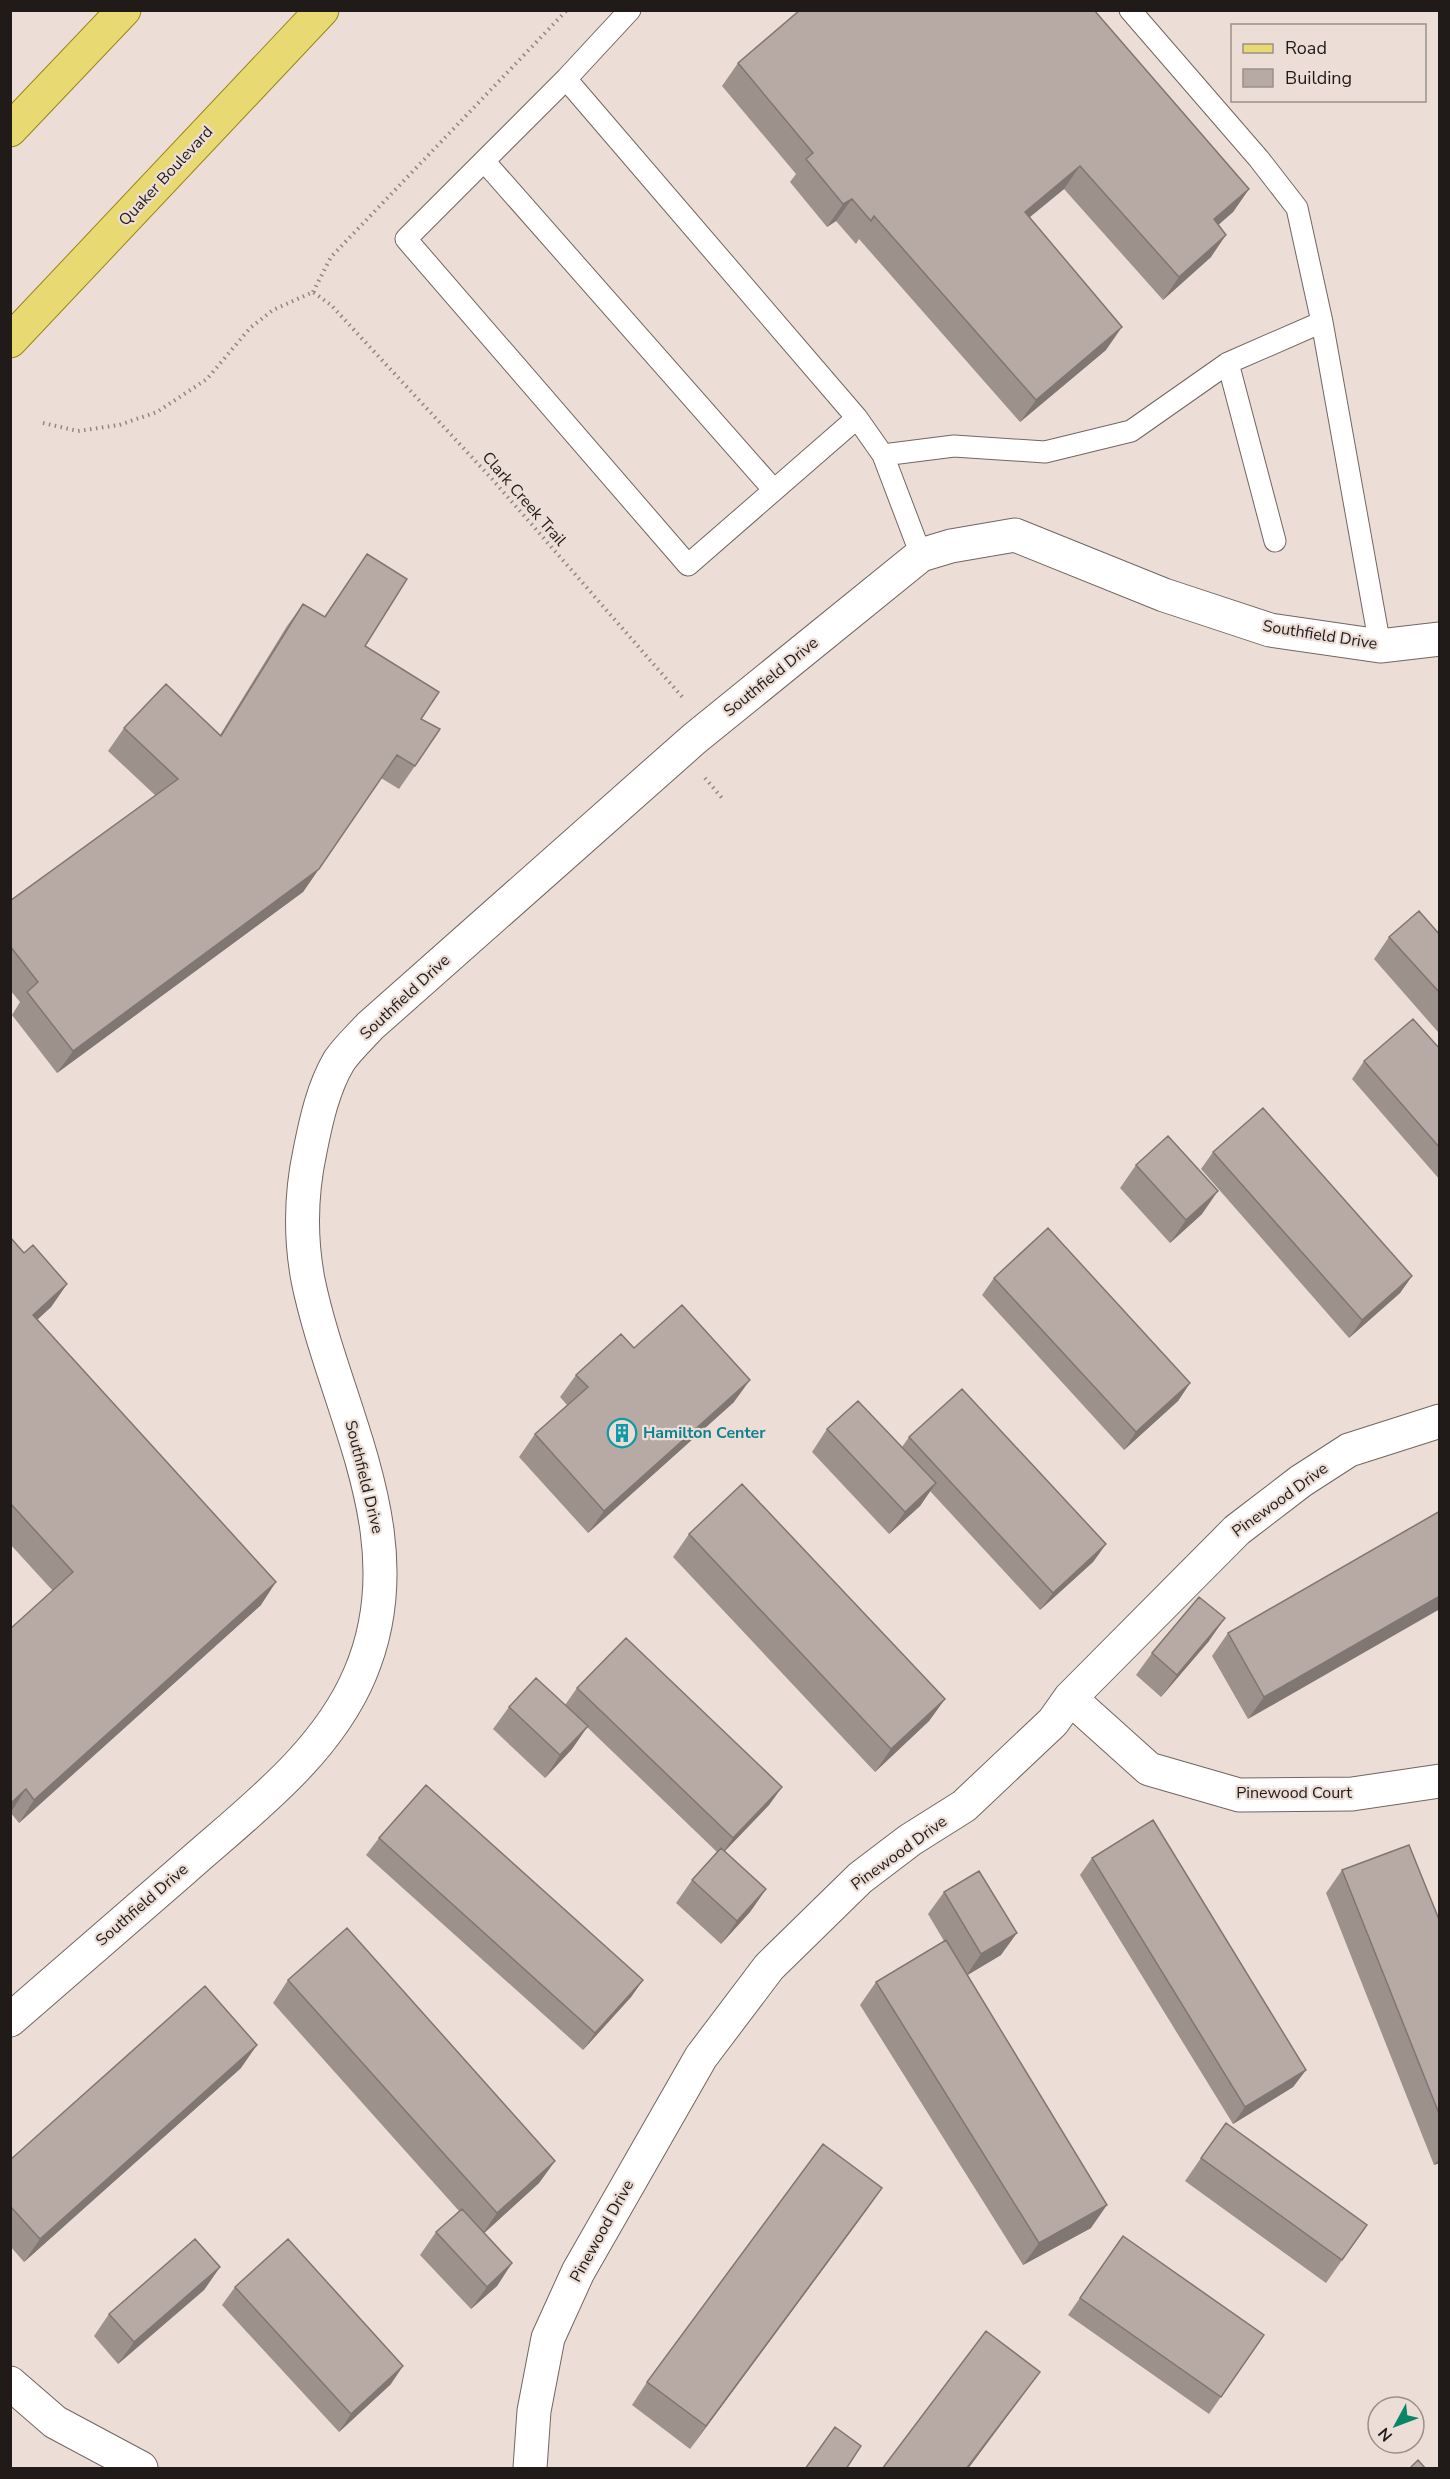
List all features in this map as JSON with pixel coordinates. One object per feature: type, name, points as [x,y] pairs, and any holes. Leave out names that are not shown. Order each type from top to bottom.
[{"type":"main road","points":[[10,130],[124,10]]},
{"type":"main road","name":"Quaker Boulevard","points":[[10,341],[322,10]]},
{"type":"street","name":"Southfield Drive","points":[[10,2020],[261,1801],[304,1758],[338,1715],[360,1675],[375,1633],[381,1586],[381,1547],[368,1483],[308,1279],[302,1216],[306,1168],[317,1113],[339,1060],[370,1026],[687,745],[921,555],[951,546],[1015,535],[1164,595],[1270,630],[1380,646],[1440,639]]},
{"type":"street","name":"Pinewood Drive","points":[[530,2469],[534,2411],[548,2338],[578,2272],[701,2057],[770,1966],[860,1878],[910,1840],[964,1806],[1053,1722],[1070,1698],[1237,1530],[1292,1488],[1349,1450],[1440,1421]]},
{"type":"street","name":"Pinewood Court","points":[[1070,1698],[1149,1769],[1239,1795],[1352,1794],[1440,1781]]},
{"type":"street","points":[[10,2383],[55,2422],[141,2469]]},
{"type":"lane","points":[[630,10],[566,79],[406,239],[688,565],[857,418]]},
{"type":"lane","points":[[1130,10],[1297,208],[1322,322],[1380,646]]},
{"type":"lane","points":[[566,79],[857,418],[883,455],[921,555]]},
{"type":"lane","points":[[484,161],[773,489]]},
{"type":"lane","points":[[883,455],[954,446],[1045,452],[1131,430],[1227,363],[1322,322]]},
{"type":"lane","points":[[1227,363],[1275,541]]},
{"type":"path","points":[[43,423],[78,430],[119,424],[157,412],[207,378],[250,327],[293,299],[313,292],[331,257],[567,10]]},
{"type":"path","name":"Clark Creek Trail","points":[[313,292],[331,305],[492,479],[685,699],[678,705]]},
{"type":"building","points":[[800,10],[1094,10],[1249,189],[1214,219],[1226,235],[1179,277],[1080,166],[1025,212],[1122,327],[1036,400],[874,216],[871,221],[852,199],[843,204],[806,159],[813,153],[738,63]]},
{"type":"building","points":[[367,554],[407,579],[365,646],[439,692],[421,719],[440,729],[415,766],[397,755],[319,869],[73,1051],[27,992],[38,982],[10,946],[10,901],[178,779],[124,728],[166,684],[221,736],[303,604],[325,617]]},
{"type":"building","points":[[1419,911],[1440,935],[1440,993],[1389,937]]},
{"type":"building","points":[[1413,1019],[1440,1049],[1440,1148],[1364,1061]]},
{"type":"building","points":[[1263,1108],[1412,1276],[1362,1320],[1213,1152]]},
{"type":"building","points":[[1168,1136],[1218,1191],[1186,1220],[1136,1165]]},
{"type":"building","points":[[1048,1228],[1190,1383],[1136,1432],[994,1278]]},
{"type":"building","points":[[10,1237],[24,1253],[33,1245],[67,1284],[33,1315],[276,1582],[34,1800],[26,1789],[10,1804],[10,1629],[73,1572],[10,1503]]},
{"type":"building","name":"Hamilton Center","points":[[682,1305],[750,1380],[604,1511],[535,1434],[588,1387],[576,1375],[621,1334],[634,1348]]},
{"type":"building","points":[[962,1389],[1106,1544],[1053,1593],[909,1437]]},
{"type":"building","points":[[858,1401],[936,1483],[905,1512],[827,1429]]},
{"type":"building","points":[[742,1484],[945,1699],[891,1749],[689,1534]]},
{"type":"building","points":[[1440,1511],[1440,1596],[1264,1697],[1228,1633]]},
{"type":"building","points":[[1199,1597],[1225,1618],[1177,1675],[1152,1653]]},
{"type":"building","points":[[626,1638],[782,1787],[733,1838],[577,1688]]},
{"type":"building","points":[[536,1678],[588,1726],[560,1755],[509,1707]]},
{"type":"building","points":[[426,1785],[643,1980],[595,2033],[379,1838]]},
{"type":"building","points":[[1153,1820],[1306,2070],[1245,2107],[1092,1858]]},
{"type":"building","points":[[1409,1845],[1440,1922],[1440,2116],[1342,1870]]},
{"type":"building","points":[[721,1848],[766,1889],[737,1921],[692,1880]]},
{"type":"building","points":[[979,1871],[1017,1933],[981,1954],[944,1892]]},
{"type":"building","points":[[347,1928],[555,2161],[497,2213],[288,1980]]},
{"type":"building","points":[[946,1940],[1107,2205],[1039,2243],[876,1982]]},
{"type":"building","points":[[205,1986],[257,2045],[40,2239],[10,2206],[10,2160]]},
{"type":"building","points":[[1226,2123],[1367,2225],[1342,2260],[1201,2158]]},
{"type":"building","points":[[823,2144],[882,2188],[706,2426],[647,2382]]},
{"type":"building","points":[[462,2209],[512,2263],[487,2287],[436,2232]]},
{"type":"building","points":[[1123,2236],[1264,2335],[1221,2397],[1080,2298]]},
{"type":"building","points":[[195,2239],[220,2267],[134,2342],[109,2314]]},
{"type":"building","points":[[288,2239],[403,2366],[351,2414],[235,2287]]},
{"type":"building","points":[[986,2331],[1040,2372],[966,2469],[882,2469]]},
{"type":"building","points":[[835,2427],[861,2446],[846,2469],[805,2469]]},
{"type":"building","points":[[1418,2460],[1426,2469],[1409,2469]]},
{"type":"place","name":"Hamilton Center","points":[[622,1433]]}]
